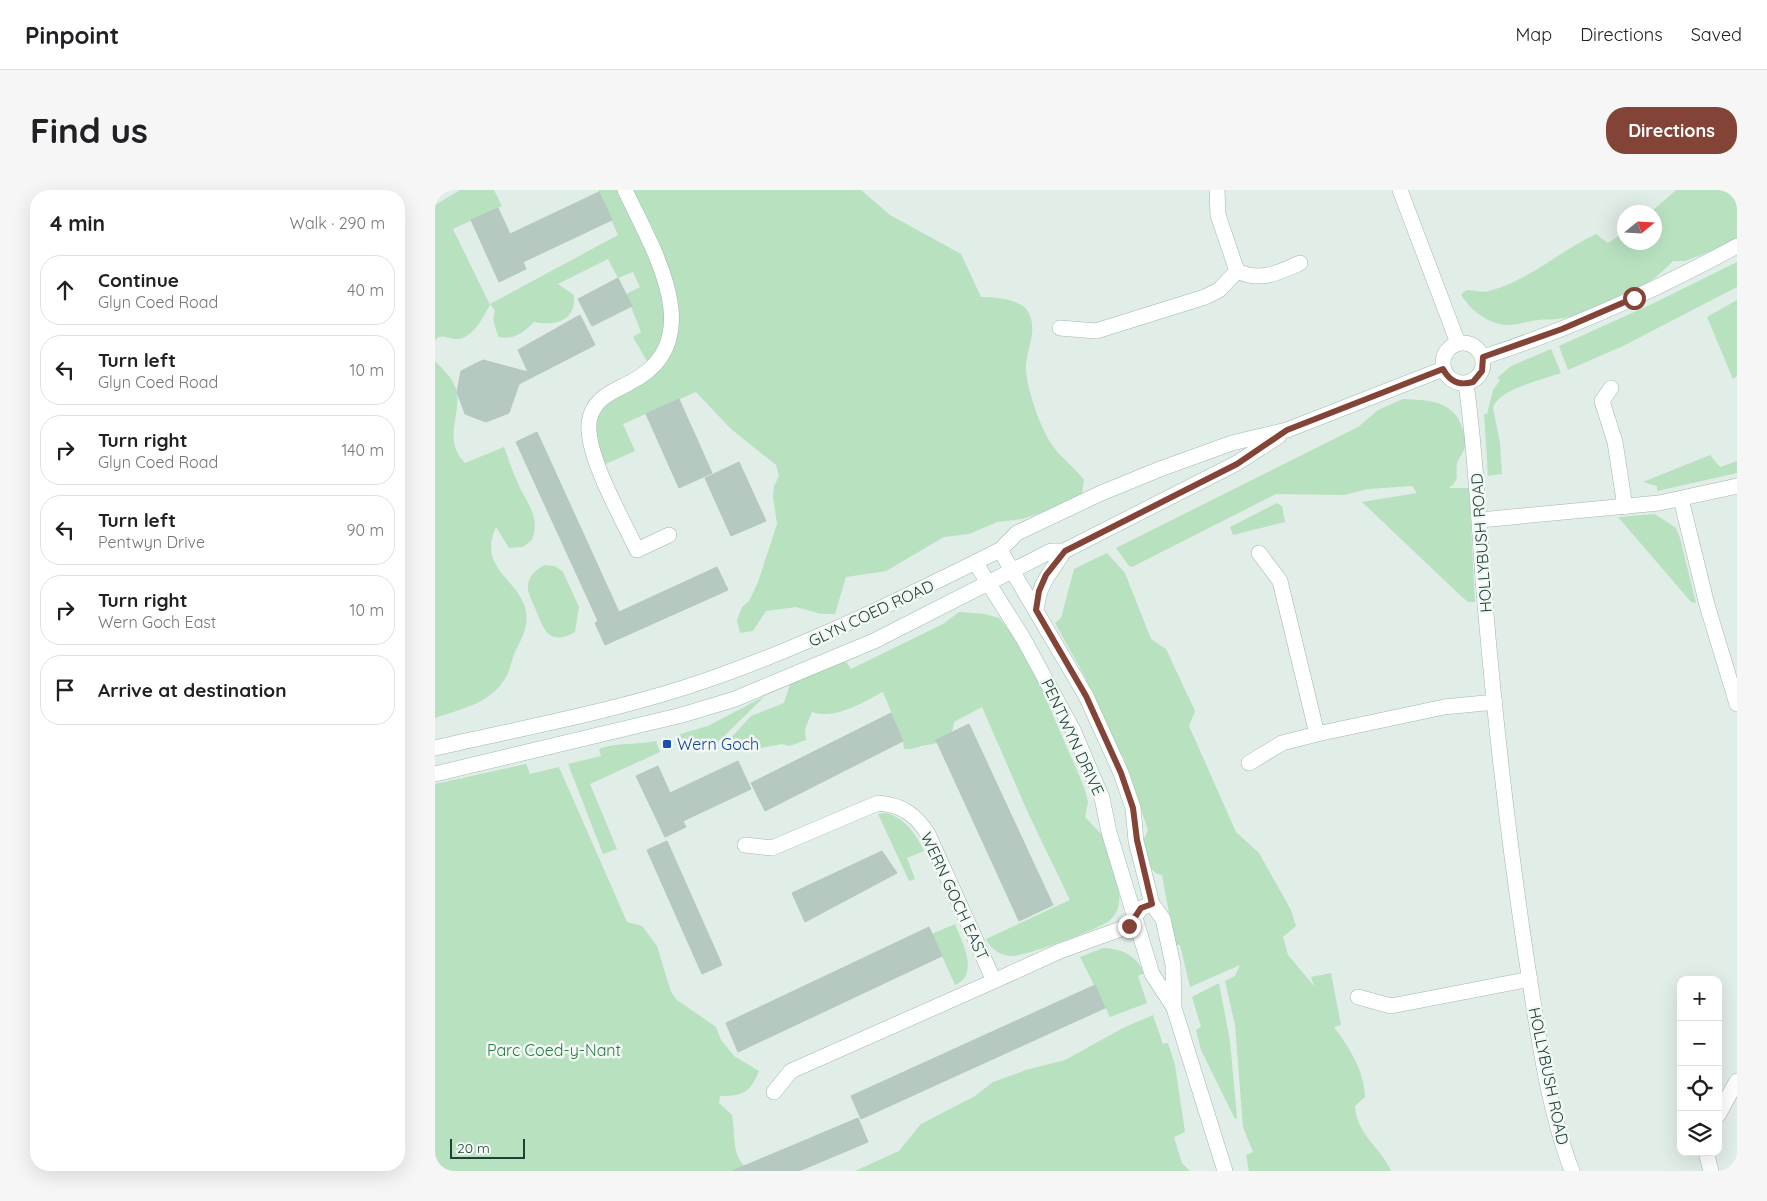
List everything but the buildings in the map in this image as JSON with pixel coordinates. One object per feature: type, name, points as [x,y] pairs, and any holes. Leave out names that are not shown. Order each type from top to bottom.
[{"type":"street","points":[[625,190],[666,280],[672,313],[671,329],[665,347],[647,373],[601,398],[592,410],[589,436],[599,467],[637,550],[669,535]]},
{"type":"street","points":[[1217,190],[1218,215],[1237,271],[1250,277],[1265,277],[1300,263]]},
{"type":"street","points":[[1400,190],[1458,343]]},
{"type":"street","points":[[1483,357],[1512,348],[1616,306],[1737,246]]},
{"type":"street","points":[[1060,328],[1096,331],[1205,297],[1219,290],[1237,271]]},
{"type":"street","points":[[1458,343],[1470,344],[1476,347],[1483,357],[1482,371],[1478,377],[1466,384],[1452,380],[1443,369],[1443,356],[1458,343]]},
{"type":"street","name":"GLYN COED ROAD","points":[[435,748],[602,709],[708,680],[807,643],[1000,550],[1017,533],[1099,494],[1232,443],[1287,430],[1443,369]]},
{"type":"street","name":"HOLLYBUSH ROAD","points":[[1466,384],[1472,426],[1480,520],[1485,612],[1511,850],[1530,979],[1552,1106],[1562,1144],[1572,1171]]},
{"type":"street","points":[[1611,388],[1602,401],[1615,442],[1625,507]]},
{"type":"street","name":"GLYN COED ROAD","points":[[1036,610],[1039,591],[1046,575],[1065,551],[1237,464],[1287,430]]},
{"type":"street","points":[[1480,520],[1625,507],[1681,499],[1737,486]]},
{"type":"street","points":[[1681,499],[1707,605],[1737,704]]},
{"type":"street","name":"PENTWYN DRIVE","points":[[1000,550],[1086,696],[1121,773],[1133,808],[1137,840],[1152,904],[1163,919],[1173,965],[1174,1008]]},
{"type":"street","name":"GLYN COED ROAD","points":[[435,774],[682,715],[735,699],[865,645],[1051,550],[1065,551]]},
{"type":"street","points":[[1259,553],[1281,581],[1317,734]]},
{"type":"street","name":"PENTWYN DRIVE","points":[[975,562],[1052,688],[1081,748],[1102,798],[1109,832],[1152,974],[1174,1008],[1225,1171]]},
{"type":"street","points":[[1249,763],[1282,743],[1317,734],[1444,708],[1495,702]]},
{"type":"street","name":"WERN GOCH EAST","points":[[745,845],[773,848],[878,803],[892,804],[903,808],[920,822],[928,834],[994,981]]},
{"type":"street","name":"WERN GOCH EAST","points":[[774,1092],[791,1072],[1060,951],[1129,926],[1141,908],[1152,904]]},
{"type":"street","points":[[1358,997],[1391,1006],[1530,979]]},
{"type":"street","points":[[1720,1111],[1737,1081]]},
{"type":"street","points":[[1707,1156],[1711,1171]]},
{"type":"green space","points":[[460,190],[494,190],[502,206],[453,229],[490,305],[481,321],[469,335],[458,339],[443,336],[435,340],[435,205]]},
{"type":"green space","points":[[598,190],[861,190],[890,215],[961,254],[981,297],[1012,301],[1027,310],[1031,318],[1032,332],[1026,370],[1032,399],[1048,439],[1060,455],[1084,480],[1082,494],[1046,511],[1022,519],[997,522],[969,534],[944,537],[886,571],[846,577],[835,614],[821,614],[796,607],[766,611],[753,631],[740,633],[737,620],[742,607],[749,601],[758,582],[777,524],[773,497],[774,486],[779,476],[776,465],[731,429],[696,392],[623,424],[635,451],[599,467],[592,410],[651,368],[633,337],[641,332],[626,294],[640,287],[633,272],[618,278],[608,259],[558,284],[574,295],[572,311],[563,320],[550,323],[534,322],[523,332],[505,338],[499,337],[495,328],[495,311],[490,304],[618,235]]},
{"type":"green space","points":[[1676,190],[1737,190],[1737,241],[1685,261],[1673,261],[1650,281],[1623,298],[1609,305],[1564,318],[1537,320],[1511,325],[1501,324],[1490,321],[1480,315],[1461,295],[1466,290],[1487,292],[1518,280],[1596,234],[1608,243],[1617,237],[1617,250],[1662,250],[1662,205],[1659,205]]},
{"type":"green space","points":[[1737,262],[1737,287],[1623,346],[1568,370],[1559,346],[1652,304]]},
{"type":"green space","points":[[1737,300],[1737,376],[1733,379],[1707,317]]},
{"type":"green space","points":[[1551,349],[1561,373],[1512,391],[1496,402],[1493,408],[1500,443],[1502,474],[1488,476],[1484,414],[1487,414],[1493,390],[1500,380],[1497,378],[1511,366]]},
{"type":"green space","points":[[435,361],[445,371],[456,388],[457,402],[454,438],[458,455],[465,463],[504,447],[532,512],[535,525],[532,540],[523,547],[509,548],[496,527],[492,541],[492,553],[495,563],[521,598],[527,620],[525,631],[506,677],[498,688],[482,700],[435,718]]},
{"type":"green space","points":[[1403,399],[1438,403],[1452,411],[1462,427],[1465,446],[1457,464],[1456,479],[1449,488],[1469,488],[1475,602],[1468,602],[1462,597],[1362,502],[1417,493],[1412,486],[1368,489],[1344,495],[1276,494],[1132,567],[1129,566],[1116,548],[1358,427],[1378,410]]},
{"type":"green space","points":[[1710,455],[1720,467],[1737,461],[1737,473],[1657,491],[1657,486],[1643,482]]},
{"type":"green space","points":[[1277,503],[1282,506],[1285,522],[1233,535],[1230,527]]},
{"type":"green space","points":[[1655,514],[1676,528],[1696,603],[1691,602],[1618,517]]},
{"type":"green space","points":[[1107,553],[1125,573],[1151,639],[1166,649],[1195,711],[1189,726],[1236,832],[1259,853],[1291,910],[1296,926],[1283,937],[1288,955],[1314,986],[1311,977],[1331,973],[1341,1025],[1334,1027],[1355,1060],[1364,1087],[1365,1097],[1355,1106],[1357,1116],[1360,1125],[1391,1171],[1249,1171],[1246,1155],[1253,1152],[1243,1127],[1235,1025],[1225,981],[1235,976],[1240,965],[1190,987],[1180,945],[1175,945],[1162,875],[1157,874],[1150,867],[1144,851],[1143,841],[1148,830],[1123,756],[1119,753],[1086,688],[1086,679],[1055,623],[1061,618],[1074,569]]},
{"type":"green space","points":[[545,565],[555,566],[563,572],[579,607],[575,632],[559,638],[548,634],[544,629],[529,594],[528,585],[530,578],[536,570]]},
{"type":"green space","points":[[959,612],[985,614],[999,618],[1014,636],[1037,678],[1084,787],[1088,802],[1085,817],[1106,839],[1119,890],[1117,910],[1114,916],[1105,923],[1062,942],[1017,955],[1010,956],[999,953],[992,948],[986,939],[1070,900],[1029,815],[982,707],[954,722],[953,728],[946,739],[910,749],[904,749],[903,741],[883,692],[840,712],[821,714],[812,712],[805,729],[806,740],[789,746],[782,744],[761,748],[729,740],[751,716],[784,703],[791,681],[833,657],[847,663],[851,669],[943,624]]},
{"type":"green space","points":[[765,696],[719,741],[683,742],[680,734],[708,726]]},
{"type":"green space","points":[[656,741],[660,752],[590,784],[617,849],[603,854],[568,764],[601,756],[599,749],[606,747]]},
{"type":"green space","name":"Parc Coed-y-Nant","points":[[526,764],[530,774],[559,767],[627,922],[642,926],[657,946],[671,992],[677,1000],[716,1027],[721,1040],[734,1056],[759,1071],[749,1089],[740,1094],[720,1096],[719,1103],[732,1115],[737,1154],[740,1161],[752,1171],[435,1171],[435,784]]},
{"type":"green space","points":[[886,813],[893,815],[909,828],[924,851],[907,858],[915,879],[909,881],[878,814]]},
{"type":"green space","points":[[955,924],[965,948],[968,966],[967,974],[955,985],[932,934]]},
{"type":"green space","points":[[1103,948],[1128,954],[1141,967],[1144,973],[1138,976],[1147,1003],[1110,1017],[1080,957]]},
{"type":"green space","points":[[1219,983],[1230,1041],[1237,1118],[1235,1119],[1201,1050],[1196,1030],[1201,1027],[1192,997]]},
{"type":"green space","points":[[1153,1015],[1163,1044],[1168,1043],[1175,1065],[1185,1132],[1174,1137],[1182,1163],[1190,1171],[855,1171],[899,1151],[921,1124],[975,1096],[993,1082],[1026,1070],[1065,1060],[1123,1028]]},
{"type":"place","name":"Wern Goch","points":[[667,744]]},
{"type":"route","points":[[1129,926],[1141,908],[1152,904],[1137,840],[1133,808],[1106,737],[1086,696],[1036,610],[1039,591],[1046,575],[1065,551],[1237,464],[1287,430],[1443,369],[1447,376],[1458,383],[1466,384],[1473,382],[1482,371],[1483,357],[1562,329],[1634,298]]}]
